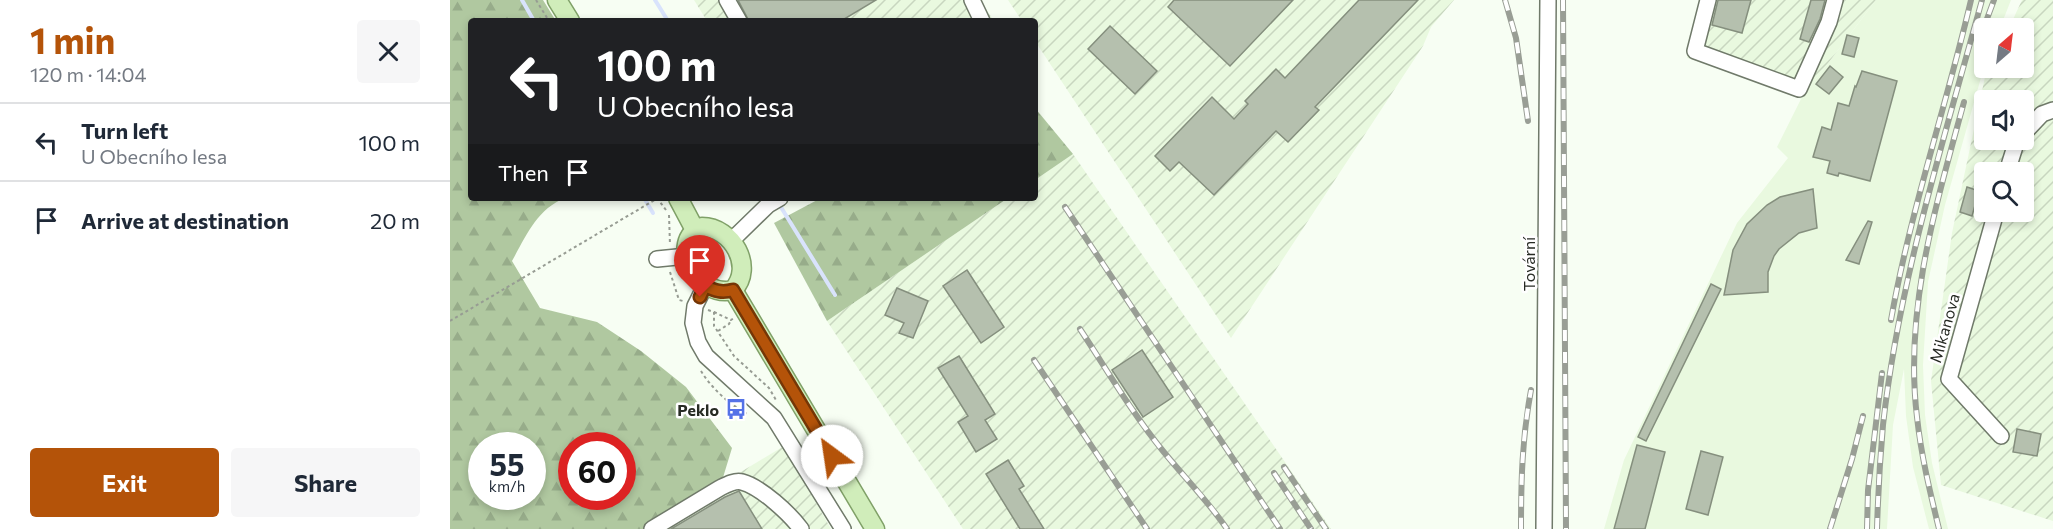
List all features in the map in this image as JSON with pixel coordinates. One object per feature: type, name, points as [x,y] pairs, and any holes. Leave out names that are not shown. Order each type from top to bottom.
[{"type":"main road","points":[[557,0],[568,18]]},
{"type":"main road","points":[[680,201],[695,230]]},
{"type":"main road","points":[[708,227],[731,241],[740,257],[742,272],[741,279],[733,290],[716,291],[705,286],[690,267],[671,258],[688,242],[695,230],[708,227]]},
{"type":"main road","points":[[733,290],[875,529]]},
{"type":"street","points":[[727,0],[737,18]]},
{"type":"street","points":[[972,0],[981,18]]},
{"type":"street","name":"Tovární","points":[[1544,529],[1548,0]]},
{"type":"street","points":[[1708,0],[1695,51],[1799,89],[1829,22],[1834,0]]},
{"type":"street","points":[[2034,122],[2042,114],[2053,110]]},
{"type":"street","points":[[731,241],[774,202]]},
{"type":"street","name":"Mikanova","points":[[1993,222],[1949,379],[2001,436]]},
{"type":"street","points":[[705,286],[695,306],[693,323],[698,342],[706,356],[774,418],[843,529]]},
{"type":"street","points":[[652,529],[720,488],[741,482],[763,493],[801,529]]},
{"type":"path","points":[[536,0],[547,18]]},
{"type":"path","points":[[450,321],[653,201]]},
{"type":"path","points":[[660,201],[669,214],[671,258],[669,270],[680,300],[714,312],[714,326],[734,356],[769,388],[780,406]]},
{"type":"path","points":[[718,331],[731,320]]},
{"type":"path","points":[[708,384],[740,410]]},
{"type":"shaded area","points":[[694,0],[980,0],[992,18],[705,18]]},
{"type":"shaded area","points":[[1008,0],[1454,0],[1431,27],[1423,46],[1231,338],[1038,46],[1038,18],[1020,18]]},
{"type":"shaded area","points":[[1701,0],[1876,0],[1801,99],[1711,64],[1687,58]]},
{"type":"shaded area","points":[[1876,0],[2011,0],[2004,18],[1974,18],[1974,78],[1981,78],[1978,90],[1974,90],[1974,102],[1945,205],[1928,282],[1923,365],[1925,415],[1932,463],[1948,529],[1929,529],[1913,467],[1906,416],[1904,369],[1893,425],[1887,529],[1604,529],[1624,460],[1737,223],[1788,158],[1777,147],[1801,99]]},
{"type":"shaded area","points":[[2022,0],[2053,0],[2053,521],[1941,485],[1931,381],[1952,233],[1974,129],[1974,150],[2034,150],[2034,90],[1982,90],[1985,78],[2034,78],[2034,18],[2014,18]]},
{"type":"shaded area","points":[[1073,154],[1331,529],[963,529],[827,321],[1004,201],[1038,201],[1038,178]]},
{"type":"shaded area","points":[[784,446],[831,529],[646,529]]},
{"type":"green space","points":[[450,0],[543,0],[554,18],[468,18],[468,201],[559,201],[547,209],[533,224],[512,261],[540,308],[597,322],[641,351],[686,387],[732,448],[721,484],[646,529],[450,529]]},
{"type":"green space","points":[[1038,112],[1073,154],[1038,178]]},
{"type":"green space","points":[[815,201],[1004,201],[827,321],[774,223]]},
{"type":"building","points":[[738,0],[876,0],[846,18],[747,18]]},
{"type":"building","points":[[1174,0],[1293,0],[1230,66],[1168,7]]},
{"type":"building","points":[[1359,0],[1418,0],[1315,107],[1319,110],[1288,142],[1276,131],[1214,195],[1179,162],[1170,171],[1155,156],[1212,97],[1234,119],[1248,104],[1245,101],[1276,69],[1285,78]]},
{"type":"building","points":[[1718,0],[1751,0],[1742,33],[1712,25]]},
{"type":"building","points":[[1811,0],[1825,0],[1820,19],[1809,42],[1800,39]]},
{"type":"building","points":[[1110,26],[1157,71],[1135,94],[1088,49]]},
{"type":"building","points":[[1847,35],[1859,38],[1854,57],[1842,54]]},
{"type":"building","points":[[1830,66],[1843,77],[1829,94],[1816,84]]},
{"type":"building","points":[[1862,71],[1897,81],[1870,181],[1839,173],[1838,176],[1827,173],[1830,161],[1813,157],[1822,127],[1831,130],[1838,103],[1849,106]]},
{"type":"building","points":[[1967,187],[1974,189],[1972,216],[1960,212]]},
{"type":"building","points":[[1813,189],[1817,228],[1799,233],[1779,249],[1768,272],[1768,292],[1724,295],[1733,250],[1747,224],[1767,205],[1780,197]]},
{"type":"building","points":[[1868,221],[1872,222],[1859,264],[1846,260]]},
{"type":"building","points":[[967,270],[1004,327],[981,343],[943,286]]},
{"type":"building","points":[[1711,284],[1721,289],[1646,441],[1638,437]]},
{"type":"building","points":[[897,288],[928,301],[913,338],[899,333],[904,323],[885,315]]},
{"type":"building","points":[[1142,350],[1173,397],[1143,417],[1112,370]]},
{"type":"building","points":[[959,356],[995,414],[985,420],[997,439],[976,452],[958,422],[968,416],[938,368]]},
{"type":"building","points":[[2017,429],[2041,434],[2037,456],[2013,452]]},
{"type":"building","points":[[1637,445],[1665,452],[1645,529],[1614,529]]},
{"type":"building","points":[[1701,451],[1723,457],[1708,515],[1686,509]]},
{"type":"building","points":[[1008,460],[1024,486],[1019,489],[1044,529],[1020,529],[986,474]]},
{"type":"building","points":[[739,491],[762,529],[671,529],[725,497]]},
{"type":"waterway","points":[[522,0],[532,18]]},
{"type":"waterway","points":[[655,0],[666,18]]},
{"type":"waterway","points":[[646,201],[653,213]]},
{"type":"waterway","points":[[779,204],[835,295]]},
{"type":"railway","points":[[1505,0],[1516,38],[1528,121]]},
{"type":"railway","points":[[1563,0],[1566,529]]},
{"type":"railway","points":[[1891,320],[1908,239],[1971,0]]},
{"type":"railway","points":[[1877,529],[1883,425],[1900,317],[1924,211],[1982,0]]},
{"type":"railway","points":[[1987,18],[1994,0]]},
{"type":"railway","points":[[1939,529],[1926,473],[1917,417],[1914,377],[1915,337],[1919,297],[1933,218],[1964,102]]},
{"type":"railway","points":[[1065,207],[1280,529]]},
{"type":"railway","points":[[1080,329],[1152,437],[1227,529]]},
{"type":"railway","points":[[1034,360],[1147,529]]},
{"type":"railway","points":[[1867,529],[1868,490],[1882,373]]},
{"type":"railway","points":[[1521,529],[1523,460],[1531,390]]},
{"type":"railway","points":[[1830,529],[1863,416]]},
{"type":"railway","points":[[1284,467],[1326,529]]},
{"type":"railway","points":[[1274,473],[1311,529]]},
{"type":"place","name":"Peklo","points":[[736,409]]},
{"type":"route","points":[[700,297],[705,286],[716,291],[733,290],[832,456]]}]
